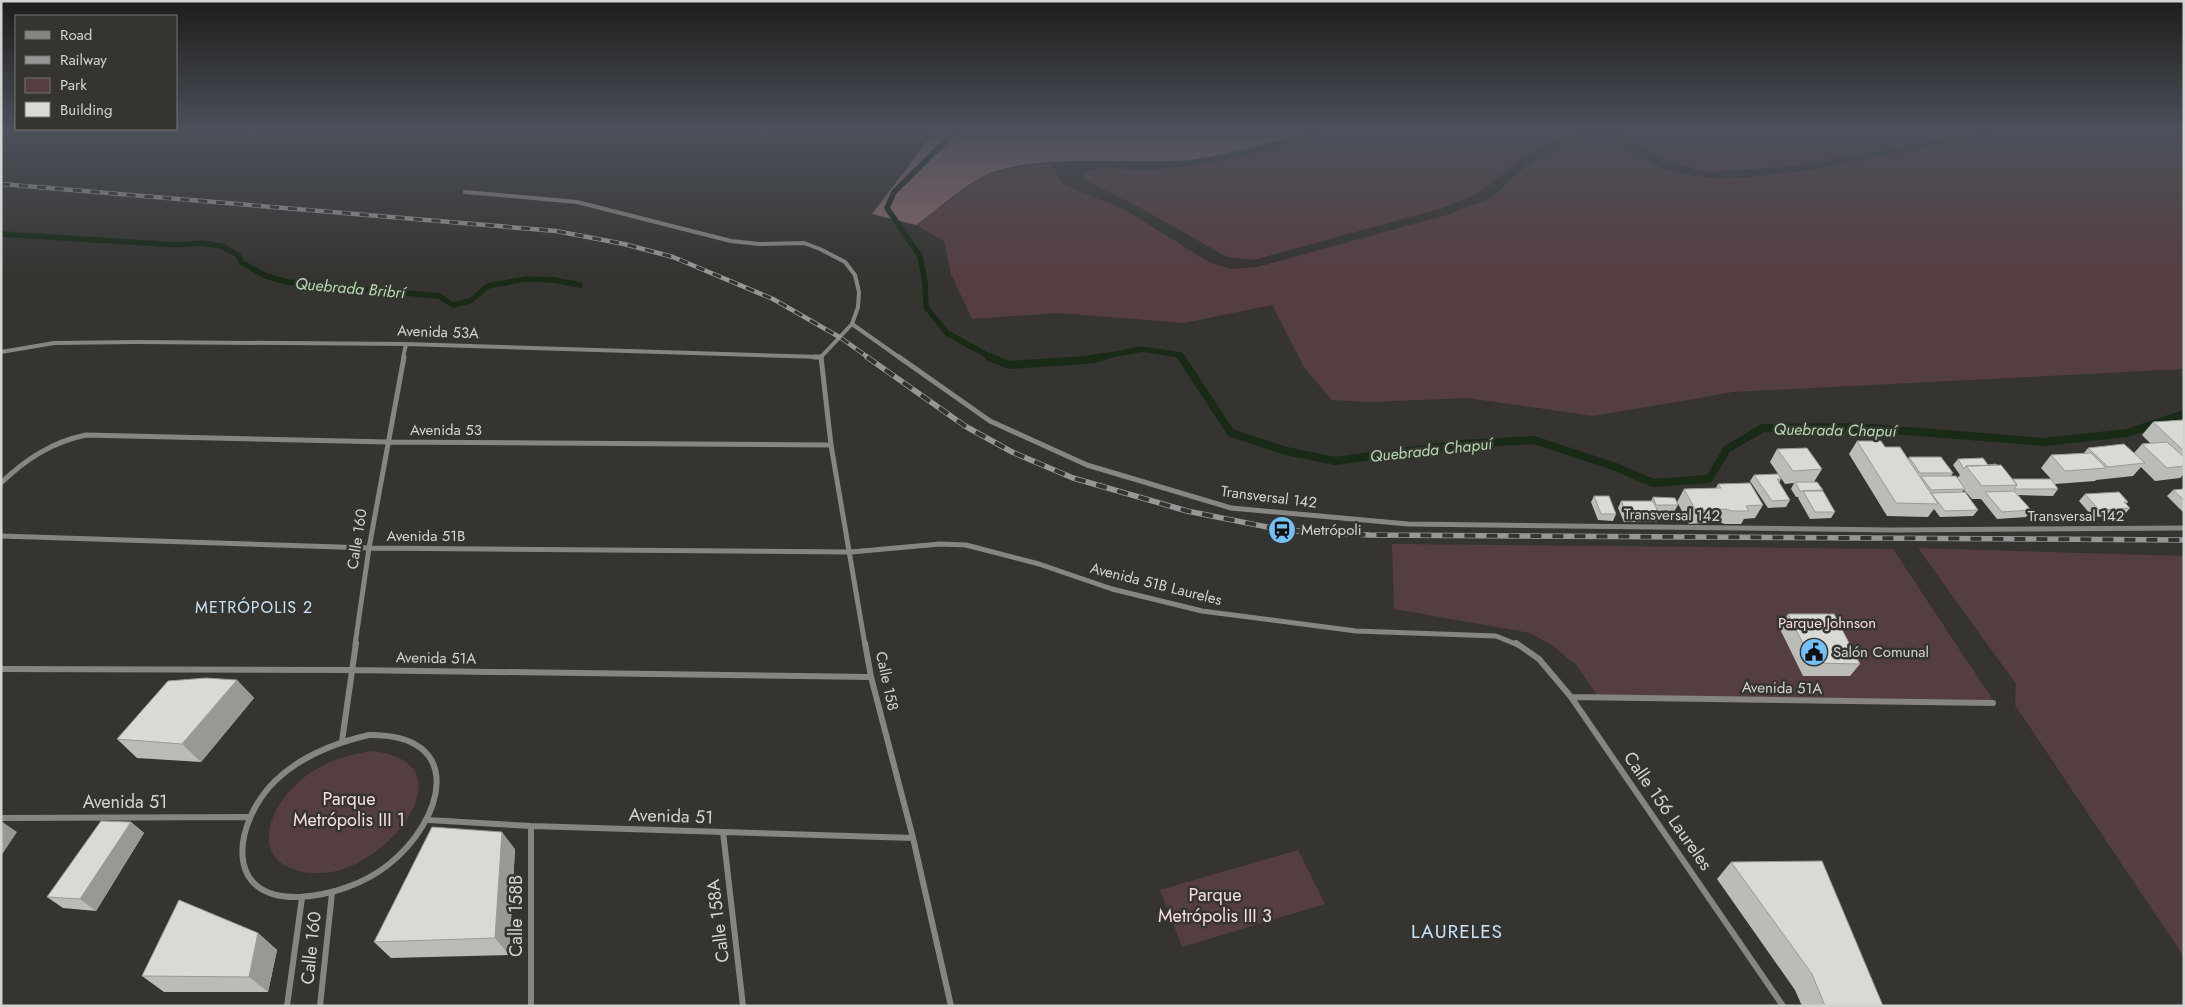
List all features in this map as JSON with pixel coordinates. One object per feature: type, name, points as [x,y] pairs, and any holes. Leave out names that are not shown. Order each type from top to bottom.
[{"type":"street","points":[[466,192],[577,202],[731,241],[758,244],[804,243],[845,262],[855,275],[858,307],[852,324],[821,358]]},
{"type":"street","name":"Transversal 142","points":[[852,324],[990,421],[1088,465],[1231,508],[1408,524],[1892,530],[2184,528]]},
{"type":"street","name":"Avenida 53A","points":[[1,352],[54,343],[406,344],[821,358]]},
{"type":"street","name":"Calle 160","points":[[342,741],[369,548],[406,344]]},
{"type":"street","name":"Calle 158","points":[[821,358],[831,445],[871,676],[913,838],[951,1006]]},
{"type":"street","name":"Avenida 53","points":[[1,483],[27,459],[62,440],[86,436],[387,442],[831,445]]},
{"type":"street","name":"Avenida 51B","points":[[1,536],[369,548],[851,552]]},
{"type":"street","name":"Avenida 51B Laureles","points":[[851,552],[940,544],[966,545],[1039,564],[1112,589],[1202,611],[1356,631],[1496,636],[1518,643]]},
{"type":"street","name":"Calle 156 Laureles","points":[[1518,643],[1538,656],[1571,697],[1783,1006]]},
{"type":"street","name":"Avenida 51A","points":[[1,669],[351,670],[871,676]]},
{"type":"street","name":"Avenida 51A","points":[[1571,697],[1993,704]]},
{"type":"street","points":[[369,735],[395,736],[416,743],[430,756],[438,774],[437,796],[428,820],[412,843],[389,864],[362,881],[332,893],[302,898],[279,895],[260,888],[247,874],[241,857],[241,837],[248,816],[264,792],[286,770],[313,753],[342,741],[369,735]]},
{"type":"street","name":"Avenida 51","points":[[1,818],[248,816]]},
{"type":"street","name":"Avenida 51","points":[[428,820],[531,826],[913,838]]},
{"type":"street","name":"Calle 158B","points":[[531,826],[531,1006]]},
{"type":"street","name":"Calle 158A","points":[[723,832],[743,1006]]},
{"type":"street","name":"Calle 160","points":[[320,1006],[332,893]]},
{"type":"street","name":"Calle 160","points":[[287,1006],[302,898]]},
{"type":"green space","points":[[980,178],[1060,178],[1063,184],[1127,211],[1207,261],[1230,269],[1257,267],[1447,215],[1491,198],[1513,178],[2184,178],[2184,369],[1733,392],[1594,416],[1467,398],[1371,402],[1332,400],[1304,367],[1272,305],[1184,323],[1058,313],[972,319],[951,274],[944,241],[916,225]]},
{"type":"green space","points":[[1081,178],[1497,178],[1478,193],[1443,208],[1254,260],[1227,257],[1150,213]]},
{"type":"green space","name":"Parque Johnson","points":[[1392,544],[1893,549],[1993,700],[1597,695],[1577,666],[1553,646],[1530,633],[1394,609]]},
{"type":"green space","points":[[1918,548],[2184,556],[2184,957],[2015,705],[2016,684]]},
{"type":"green space","name":"Parque Metrópolis III 1","points":[[372,751],[402,759],[416,774],[418,794],[409,815],[393,836],[372,855],[347,868],[323,873],[299,871],[283,864],[273,854],[269,840],[270,825],[277,809],[288,793],[302,779],[318,768],[344,757]]},
{"type":"green space","name":"Parque Metrópolis III 3","points":[[1298,850],[1325,904],[1182,947],[1160,890]]},
{"type":"shaded area","points":[[899,178],[981,178],[916,225],[872,214]]},
{"type":"building","points":[[2184,420],[2184,451],[2153,422]]},
{"type":"building","points":[[1857,441],[1881,441],[1885,447],[1900,447],[1938,504],[1896,503]]},
{"type":"building","points":[[2167,442],[2184,457],[2184,466],[2167,468],[2142,444]]},
{"type":"building","points":[[2124,444],[2145,463],[2108,467],[2088,448]]},
{"type":"building","points":[[1807,448],[1822,469],[1793,471],[1777,449]]},
{"type":"building","points":[[2091,453],[2106,468],[2065,471],[2051,455]]},
{"type":"building","points":[[1909,457],[1941,457],[1953,473],[1920,473]]},
{"type":"building","points":[[1983,458],[1988,465],[1997,465],[1966,466],[1964,469],[1958,459]]},
{"type":"building","points":[[2001,465],[2017,485],[1982,486],[1966,466]]},
{"type":"building","points":[[1778,474],[1781,479],[1777,479],[1790,500],[1772,501],[1754,475]]},
{"type":"building","points":[[1921,476],[1956,476],[1965,489],[1931,490]]},
{"type":"building","points":[[2013,479],[2051,479],[2058,489],[2014,489],[2017,485]]},
{"type":"building","points":[[1795,482],[1817,482],[1823,490],[1800,491]]},
{"type":"building","points":[[1750,483],[1763,505],[1746,506],[1749,511],[1726,509],[1696,511],[1684,489],[1721,488],[1718,484]]},
{"type":"building","points":[[2184,489],[2184,500],[2173,490]]},
{"type":"building","points":[[1803,491],[1823,491],[1835,512],[1815,512]]},
{"type":"building","points":[[2014,491],[2031,510],[2002,512],[1985,492]]},
{"type":"building","points":[[1965,492],[1978,510],[1945,511],[1931,493]]},
{"type":"building","points":[[2119,492],[2128,502],[2124,502],[2130,508],[2099,510],[2085,494]]},
{"type":"building","points":[[1594,496],[1609,496],[1616,514],[1601,514]]},
{"type":"building","points":[[1653,497],[1675,498],[1678,505],[1656,505]]},
{"type":"building","points":[[1621,501],[1653,501],[1660,516],[1628,516]]},
{"type":"building","points":[[1788,614],[1834,614],[1860,664],[1813,663]]},
{"type":"building","points":[[206,678],[237,680],[182,744],[117,739],[168,681]]},
{"type":"building","points":[[101,821],[131,822],[80,899],[47,897]]},
{"type":"building","points":[[432,827],[502,832],[495,938],[374,942]]},
{"type":"building","points":[[1822,861],[1883,1006],[1825,1006],[1812,974],[1731,862]]},
{"type":"building","points":[[179,900],[258,933],[249,977],[142,976]]},
{"type":"waterway","name":"Quebrada Chapuí","points":[[908,178],[894,192],[887,208],[920,256],[925,282],[926,307],[947,333],[992,358]]},
{"type":"waterway","name":"Quebrada Bribrí","points":[[1,234],[177,245],[200,243],[221,246],[238,255],[242,263],[266,276],[287,282],[439,296],[453,305],[470,301],[488,286],[526,279],[554,280],[580,285]]},
{"type":"waterway","name":"Quebrada Chapuí","points":[[1096,358],[1142,349],[1180,355],[1182,358]]},
{"type":"waterway","name":"Quebrada Chapuí","points":[[989,357],[1009,365],[1086,360],[1102,357]]},
{"type":"waterway","name":"Quebrada Chapuí","points":[[1181,357],[1231,433],[1286,451],[1335,461],[1461,444],[1534,440],[1616,467],[1653,483],[1709,479],[1727,449],[1763,428],[1858,427],[2044,442],[2127,433],[2184,414]]},
{"type":"railway","points":[[1,184],[556,231],[624,244],[673,257],[773,299],[841,338],[869,358]]},
{"type":"railway","points":[[867,357],[965,426],[1012,452],[1073,478],[1187,511],[1282,530],[1369,535],[2184,540]]},
{"type":"place","name":"Metrópoli","points":[[1282,530]]},
{"type":"place","name":"Salón Comunal","points":[[1814,652]]},
{"type":"district","name":"METRÓPOLIS 2","points":[[254,607]]},
{"type":"district","name":"LAURELES","points":[[1457,931]]}]
